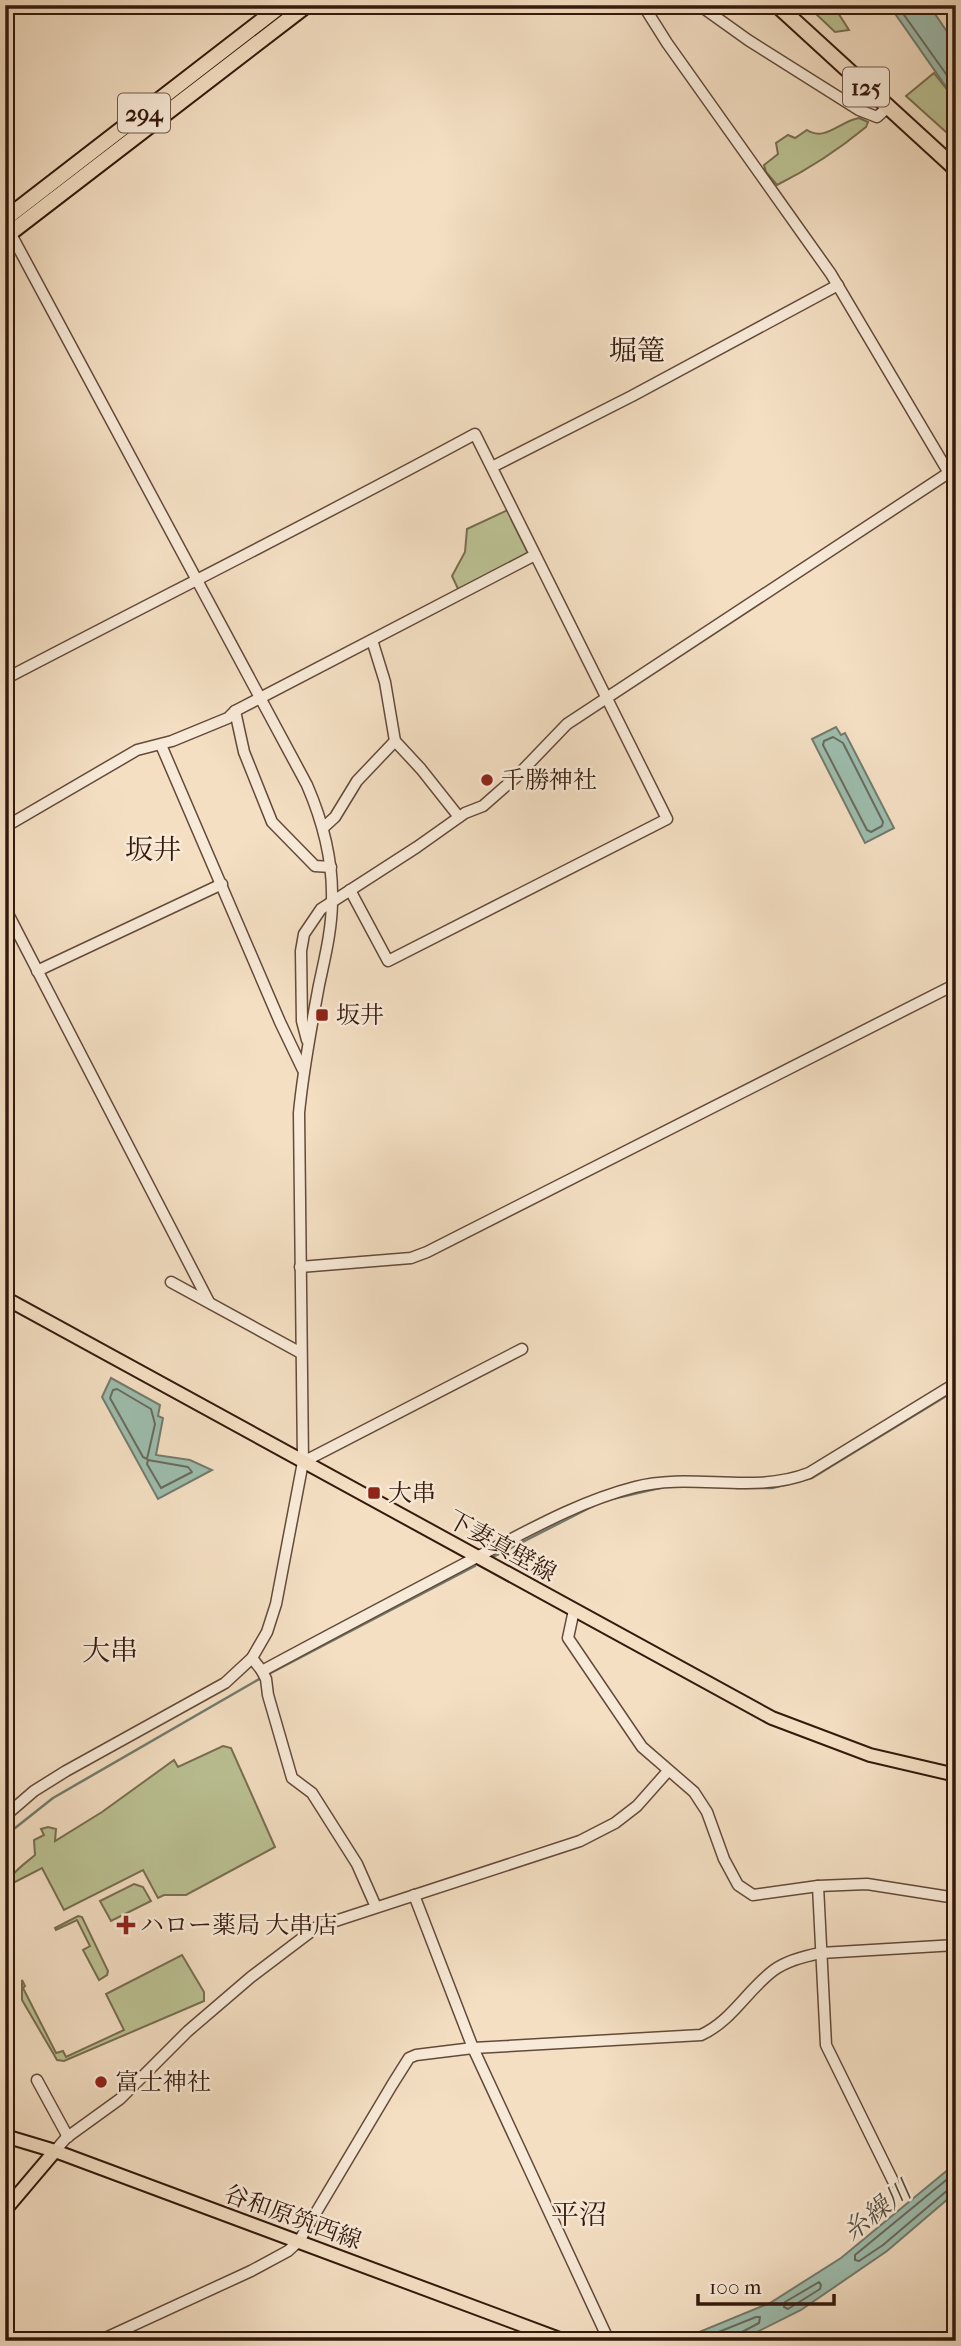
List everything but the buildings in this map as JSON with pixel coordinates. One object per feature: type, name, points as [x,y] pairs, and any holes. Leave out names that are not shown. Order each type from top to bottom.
[{"type":"highway","name":"294","points":[[7,228],[282,5]]},
{"type":"highway","name":"125","points":[[777,5],[956,169]]},
{"type":"highway","name":"294","points":[[7,228],[92,171],[305,7]]},
{"type":"main road","name":"下妻真壁線","points":[[6,1301],[772,1718],[870,1755],[956,1776]]},
{"type":"main road","name":"谷和原筑西線","points":[[5,2136],[55,2151],[565,2341]]},
{"type":"main road","points":[[5,2210],[55,2151]]},
{"type":"street","points":[[652,5],[645,8],[667,43],[838,285],[952,471],[956,485]]},
{"type":"street","points":[[699,5],[748,40],[859,110],[877,117],[888,107]]},
{"type":"street","points":[[5,1816],[34,1791],[65,1772],[225,1683],[252,1658],[263,1641],[276,1604],[303,1462],[299,1113],[303,1071],[329,936],[332,902],[331,867],[323,828],[307,785],[7,228]]},
{"type":"street","points":[[492,467],[632,396],[838,285]]},
{"type":"street","points":[[5,679],[332,511],[475,434],[667,819],[387,961],[350,890]]},
{"type":"street","points":[[308,1045],[302,1021],[301,951],[304,934],[321,909],[495,796],[559,731],[952,471]]},
{"type":"street","points":[[5,827],[136,750],[161,745],[228,718],[259,696],[536,555]]},
{"type":"street","points":[[372,640],[385,681],[395,741],[459,817]]},
{"type":"street","points":[[235,711],[244,752],[272,822],[315,866],[331,867]]},
{"type":"street","points":[[323,828],[335,817],[357,781],[395,741]]},
{"type":"street","points":[[161,745],[279,1022],[303,1071]]},
{"type":"street","points":[[37,971],[222,884]]},
{"type":"street","points":[[5,908],[209,1303]]},
{"type":"street","points":[[300,1267],[411,1258],[427,1252],[956,984]]},
{"type":"street","points":[[171,1282],[301,1353]]},
{"type":"street","points":[[303,1462],[522,1349]]},
{"type":"street","points":[[264,1674],[477,1557],[583,1504],[636,1487],[677,1481],[763,1483],[798,1477],[822,1467],[956,1382]]},
{"type":"street","points":[[574,1610],[568,1638],[642,1747],[694,1792],[707,1812],[724,1858],[738,1885],[753,1895],[818,1886],[867,1884],[956,1898]]},
{"type":"street","points":[[252,1658],[264,1674],[292,1778],[312,1793],[357,1864],[376,1907]]},
{"type":"street","points":[[55,2151],[68,2137],[120,2099],[188,2031],[251,1977],[317,1927],[580,1841],[615,1823],[637,1806],[668,1771]]},
{"type":"street","points":[[818,1886],[826,2045],[893,2181]]},
{"type":"street","points":[[414,1895],[473,2049],[608,2341]]},
{"type":"street","points":[[99,2341],[251,2272],[288,2251],[299,2241],[409,2058],[473,2049],[701,2035],[718,2027],[776,1968],[800,1957],[821,1953],[956,1945]]},
{"type":"street","points":[[37,2080],[68,2137]]},
{"type":"street","points":[[5,2189],[15,2199]]},
{"type":"green space","points":[[811,5],[833,5],[849,30],[835,32],[816,14]]},
{"type":"green space","points":[[934,73],[956,101],[956,141],[906,96]]},
{"type":"green space","points":[[859,118],[868,122],[866,127],[801,172],[777,185],[766,172],[764,165],[778,154],[776,143],[788,135],[795,138],[807,130],[820,134]]},
{"type":"green space","points":[[510,509],[511,519],[529,555],[459,591],[452,576],[465,552],[467,529]]},
{"type":"green space","points":[[223,1746],[231,1748],[275,1847],[186,1895],[164,1895],[158,1898],[143,1870],[64,1910],[42,1868],[9,1885],[13,1892],[5,1896],[11,1877],[35,1855],[34,1840],[44,1835],[41,1829],[56,1829],[55,1841],[102,1812],[174,1760],[178,1767]]},
{"type":"green space","points":[[134,1884],[143,1887],[151,1901],[111,1921],[100,1901]]},
{"type":"green space","points":[[78,1916],[82,1917],[108,1971],[107,1975],[99,1980],[83,1950],[90,1946],[77,1920],[56,1930],[55,1928]]},
{"type":"green space","points":[[182,1955],[204,1992],[204,2001],[64,2061],[57,2060],[22,2000],[22,1980],[25,1986],[23,1988],[56,2053],[63,2051],[66,2057],[124,2030],[106,1994]]},
{"type":"water","points":[[889,5],[929,5],[956,45],[956,101]]},
{"type":"water","points":[[836,727],[841,735],[845,733],[894,828],[865,843],[812,739]]},
{"type":"water","points":[[111,1378],[160,1405],[158,1416],[163,1418],[156,1455],[190,1460],[212,1470],[158,1499],[102,1397]]},
{"type":"water","points":[[956,2163],[956,2192],[887,2251],[801,2310],[739,2341],[682,2339],[770,2303],[841,2258]]},
{"type":"waterway","points":[[736,1488],[772,1488],[812,1478],[956,1390]]},
{"type":"waterway","points":[[612,1499],[664,1487]]},
{"type":"waterway","points":[[493,1557],[599,1503]]},
{"type":"waterway","points":[[267,1675],[475,1566]]},
{"type":"waterway","points":[[5,1836],[53,1798],[261,1678]]},
{"type":"place","name":"千勝神社","points":[[487,780]]},
{"type":"place","name":"坂井","points":[[322,1015]]},
{"type":"place","name":"大串","points":[[374,1493]]},
{"type":"place","name":"ハロー薬局 大串店","points":[[126,1925]]},
{"type":"place","name":"富士神社","points":[[101,2082]]},
{"type":"district","name":"堀篭","points":[[637,350]]},
{"type":"district","name":"坂井","points":[[153,849]]},
{"type":"district","name":"大串","points":[[110,1650]]},
{"type":"district","name":"平沼","points":[[579,2214]]},
{"type":"water label","name":"糸繰川","points":[[877,2211]]}]
